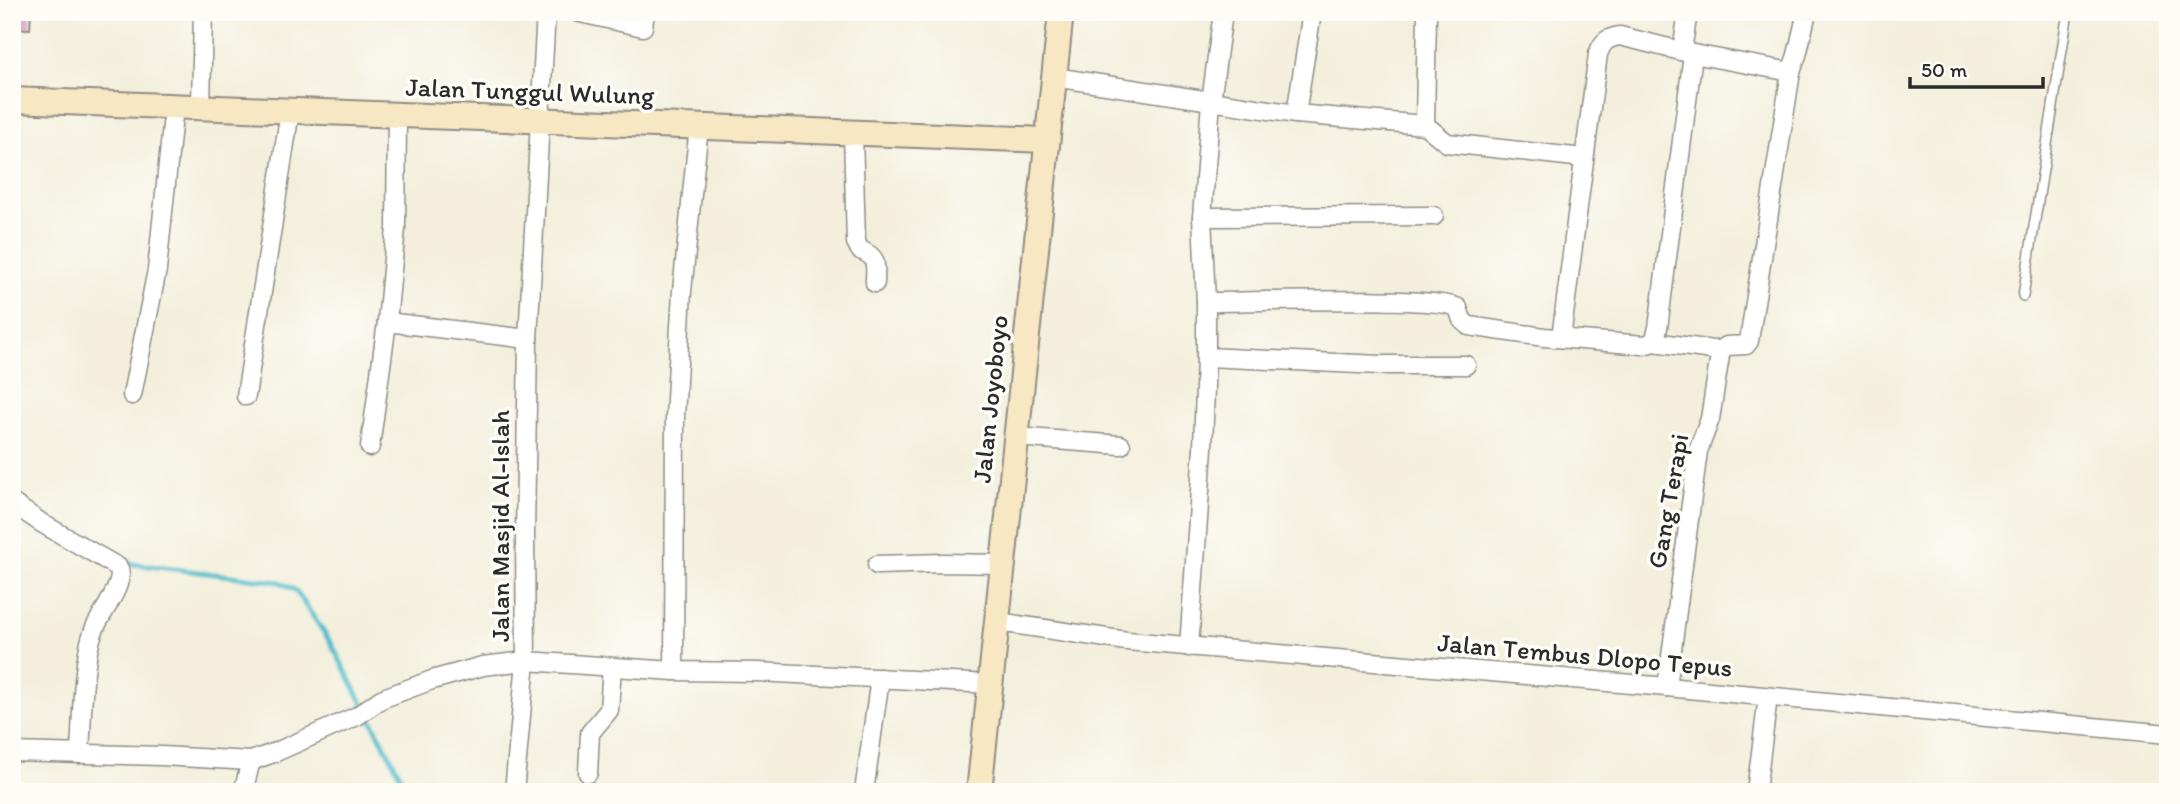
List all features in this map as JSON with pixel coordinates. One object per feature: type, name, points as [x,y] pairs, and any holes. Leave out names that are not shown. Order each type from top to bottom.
[{"type":"main road","name":"Jalan Joyoboyo","points":[[979,792],[1061,12]]},
{"type":"main road","name":"Jalan Tunggul Wulung","points":[[12,100],[1046,140]]},
{"type":"street","points":[[201,107],[203,12]]},
{"type":"street","name":"Jalan Masjid Al-Islah","points":[[546,12],[528,340],[526,661],[674,671],[758,672],[990,684]]},
{"type":"street","points":[[576,12],[643,27],[645,12]]},
{"type":"street","points":[[1189,647],[1203,448],[1206,357],[1202,217],[1211,102],[1223,12]]},
{"type":"street","points":[[1296,114],[1312,12]]},
{"type":"street","points":[[1425,125],[1427,12]]},
{"type":"street","points":[[1654,342],[1688,53],[1688,12]]},
{"type":"street","points":[[1206,302],[1409,301],[1450,304],[1458,308],[1462,320],[1469,326],[1562,338],[1644,345],[1654,342],[1720,351],[1727,346],[1746,345],[1749,341],[1791,72],[1807,12]]},
{"type":"street","points":[[1562,338],[1598,54],[1603,43],[1608,38],[1620,36],[1688,53],[1791,72]]},
{"type":"street","points":[[1054,77],[1296,114],[1425,125],[1447,143],[1584,158]]},
{"type":"street","points":[[132,395],[157,270],[174,106]]},
{"type":"street","points":[[246,396],[290,111]]},
{"type":"street","points":[[370,447],[387,322],[396,228],[397,116]]},
{"type":"street","points":[[674,671],[675,417],[682,291],[699,126]]},
{"type":"street","points":[[853,133],[856,242],[860,250],[874,258],[876,283]]},
{"type":"street","points":[[1202,217],[1434,216]]},
{"type":"street","points":[[387,322],[528,340]]},
{"type":"street","name":"Gang Terapi","points":[[1667,687],[1696,464],[1710,419],[1720,351]]},
{"type":"street","points":[[1206,357],[1380,365],[1466,365]]},
{"type":"street","points":[[1016,437],[1121,445]]},
{"type":"street","points":[[12,503],[118,567],[121,572],[116,589],[93,631],[87,661],[80,754]]},
{"type":"street","points":[[877,565],[1003,564]]},
{"type":"street","name":"Jalan Tembus Dlopo Tepus","points":[[998,622],[1189,647],[1667,687],[2168,734]]},
{"type":"street","points":[[12,752],[251,761],[357,716],[382,699],[432,680],[470,669],[526,661],[514,792]]},
{"type":"street","points":[[588,773],[590,733],[609,710],[612,667]]},
{"type":"street","points":[[864,792],[880,678]]},
{"type":"street","points":[[1756,792],[1768,697]]},
{"type":"street","points":[[243,792],[251,761]]},
{"type":"lane","points":[[2023,296],[2068,12]]},
{"type":"building","points":[[12,12],[31,12],[30,29],[12,28]]},
{"type":"waterway","points":[[103,548],[133,564],[280,582],[296,591],[331,643],[409,792]]}]
